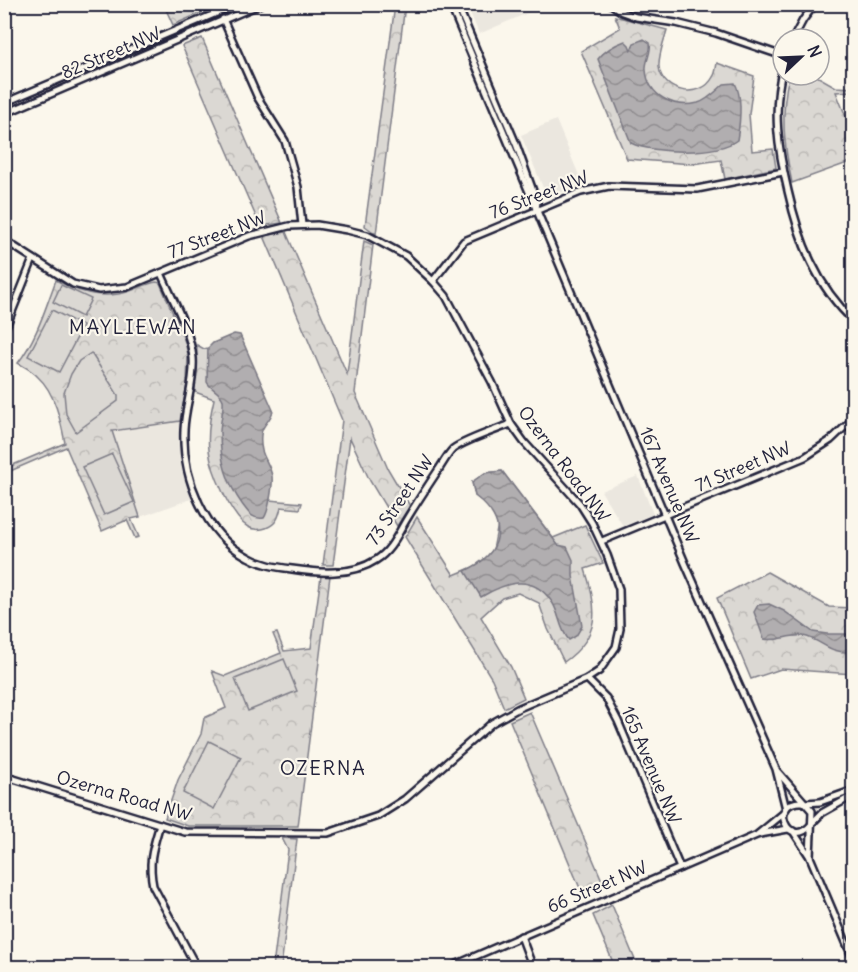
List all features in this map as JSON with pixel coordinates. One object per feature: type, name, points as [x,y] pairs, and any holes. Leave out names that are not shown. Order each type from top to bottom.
[{"type":"street","name":"82 Street NW","points":[[4,103],[238,4]]},
{"type":"street","name":"82 Street NW","points":[[4,114],[261,4]]},
{"type":"street","name":"167 Avenue NW","points":[[450,4],[467,37]]},
{"type":"street","name":"167 Avenue NW","points":[[456,4],[536,211],[776,769],[785,811]]},
{"type":"street","points":[[611,4],[636,18],[716,33],[771,52]]},
{"type":"street","points":[[799,27],[815,4]]},
{"type":"street","points":[[220,12],[258,98],[285,141],[298,187],[302,225]]},
{"type":"street","points":[[112,57],[116,66]]},
{"type":"street","points":[[779,87],[777,99],[779,147],[795,221],[806,253],[831,296],[854,321]]},
{"type":"street","name":"76 Street NW","points":[[433,280],[464,241],[581,192],[609,186],[697,189],[783,171]]},
{"type":"street","name":"77 Street NW","points":[[33,259],[72,284],[99,290],[115,289],[127,287],[249,236],[273,228],[302,225],[330,227],[367,235],[406,256]]},
{"type":"street","points":[[4,240],[33,259],[4,332]]},
{"type":"street","name":"Ozerna Road NW","points":[[4,776],[185,832],[328,833],[362,824],[378,816],[405,799],[492,723],[519,708],[586,680],[599,671],[616,647],[620,629],[619,589],[602,541],[580,504],[524,442],[511,424],[492,382],[451,305],[433,280],[406,256]]},
{"type":"street","name":"73 Street NW","points":[[161,273],[191,349],[192,374],[184,437],[188,473],[208,518],[228,543],[250,558],[272,566],[317,572],[338,572],[373,562],[385,554],[453,449],[511,424]]},
{"type":"street","name":"71 Street NW","points":[[602,541],[805,457],[831,440],[854,418]]},
{"type":"street","name":"165 Avenue NW","points":[[586,680],[606,698],[618,721],[680,868]]},
{"type":"street","name":"167 Avenue NW","points":[[776,769],[804,803]]},
{"type":"street","points":[[854,790],[820,801],[795,802],[785,811],[784,821],[810,857],[854,961]]},
{"type":"street","points":[[791,830],[805,831],[830,807],[854,795]]},
{"type":"street","points":[[804,803],[812,811],[810,857]]},
{"type":"street","name":"66 Street NW","points":[[759,834],[785,811]]},
{"type":"street","points":[[160,824],[150,855],[153,886],[197,968]]},
{"type":"street","name":"66 Street NW","points":[[448,968],[759,834],[791,830]]},
{"type":"street","points":[[521,936],[533,968]]},
{"type":"shaded area","points":[[546,4],[479,34],[467,5]]},
{"type":"shaded area","points":[[556,120],[583,185],[547,197],[521,135]]},
{"type":"shaded area","points":[[180,421],[179,446],[191,499],[140,517],[112,431]]},
{"type":"shaded area","points":[[638,476],[653,514],[623,526],[601,491]]},
{"type":"green space","points":[[164,5],[219,5],[173,25]]},
{"type":"green space","points":[[395,5],[405,5],[376,234],[365,226]]},
{"type":"green space","points":[[615,16],[667,30],[660,53],[659,67],[667,83],[674,88],[691,91],[700,89],[713,77],[717,63],[754,76],[749,114],[752,151],[773,149],[776,168],[725,179],[721,160],[692,164],[627,159],[581,51],[620,28]]},
{"type":"green space","points":[[202,38],[282,223],[260,226],[182,46]]},
{"type":"green space","points":[[831,84],[836,87],[854,88],[853,91],[836,92],[853,134],[853,161],[792,183],[784,129],[786,87],[831,87]]},
{"type":"green space","points":[[286,232],[347,374],[364,241],[373,245],[355,393],[388,469],[410,506],[397,526],[370,481],[350,438],[333,565],[323,565],[342,420],[264,236]]},
{"type":"green space","points":[[56,280],[83,292],[101,295],[120,294],[150,283],[160,283],[185,342],[188,354],[187,384],[180,421],[112,431],[140,517],[131,519],[139,537],[135,538],[127,520],[102,531],[66,447],[8,472],[6,468],[65,443],[49,391],[36,375],[18,363],[35,333]]},
{"type":"green space","points":[[61,285],[91,299],[82,317],[53,302]]},
{"type":"green space","points":[[52,310],[83,326],[59,372],[28,356]]},
{"type":"green space","points":[[197,345],[204,349],[208,348],[214,378],[226,395],[254,507],[269,500],[302,503],[300,509],[281,507],[275,522],[266,528],[252,529],[242,522],[229,504],[218,481],[208,444],[214,399],[195,392]]},
{"type":"green space","points":[[91,353],[118,395],[118,401],[76,432],[66,414],[64,393],[79,361]]},
{"type":"green space","points":[[112,454],[134,502],[104,515],[82,467]]},
{"type":"green space","points":[[502,471],[553,538],[585,525],[603,563],[585,569],[594,609],[593,621],[585,642],[564,662],[548,629],[539,603],[518,593],[502,598],[481,617],[511,667],[524,698],[504,708],[492,679],[405,537],[417,517],[454,575],[480,564],[493,550],[498,524],[489,506],[475,496],[472,482],[485,473]]},
{"type":"green space","points":[[767,572],[829,607],[853,608],[853,674],[781,669],[751,679],[717,598]]},
{"type":"green space","points":[[321,576],[330,576],[298,826],[188,826],[165,818],[178,780],[201,734],[204,718],[226,708],[212,671],[225,676],[281,653],[273,634],[277,633],[284,651],[311,648]]},
{"type":"green space","points":[[284,659],[297,691],[248,711],[235,679]]},
{"type":"green space","points":[[530,712],[604,885],[582,893],[510,721]]},
{"type":"green space","points":[[209,741],[241,757],[214,809],[183,793]]},
{"type":"green space","points":[[282,838],[297,839],[281,967],[273,967],[288,850]]},
{"type":"green space","points":[[612,905],[638,967],[615,967],[593,915]]},
{"type":"water","points":[[644,39],[650,43],[646,67],[648,79],[657,93],[672,102],[689,104],[702,102],[724,84],[735,83],[740,103],[737,140],[716,148],[685,151],[654,149],[631,143],[598,59],[613,46],[625,41],[631,50],[634,43]]},
{"type":"water","points":[[234,334],[240,335],[273,410],[261,435],[261,448],[272,476],[269,504],[264,518],[253,517],[248,512],[228,479],[220,442],[223,400],[207,382],[208,348],[213,343]]},
{"type":"water","points":[[502,471],[558,545],[567,547],[573,560],[573,576],[582,626],[576,636],[569,640],[563,631],[552,602],[536,587],[518,583],[499,588],[481,597],[465,571],[488,555],[497,537],[494,517],[475,496],[472,482],[485,473]]},
{"type":"water","points":[[769,604],[784,611],[813,632],[853,634],[853,652],[837,651],[803,636],[764,639],[754,612],[758,605]]},
{"type":"district","name":"MAYLIEWAN","points":[[133,327]]},
{"type":"district","name":"OZERNA","points":[[323,768]]}]
